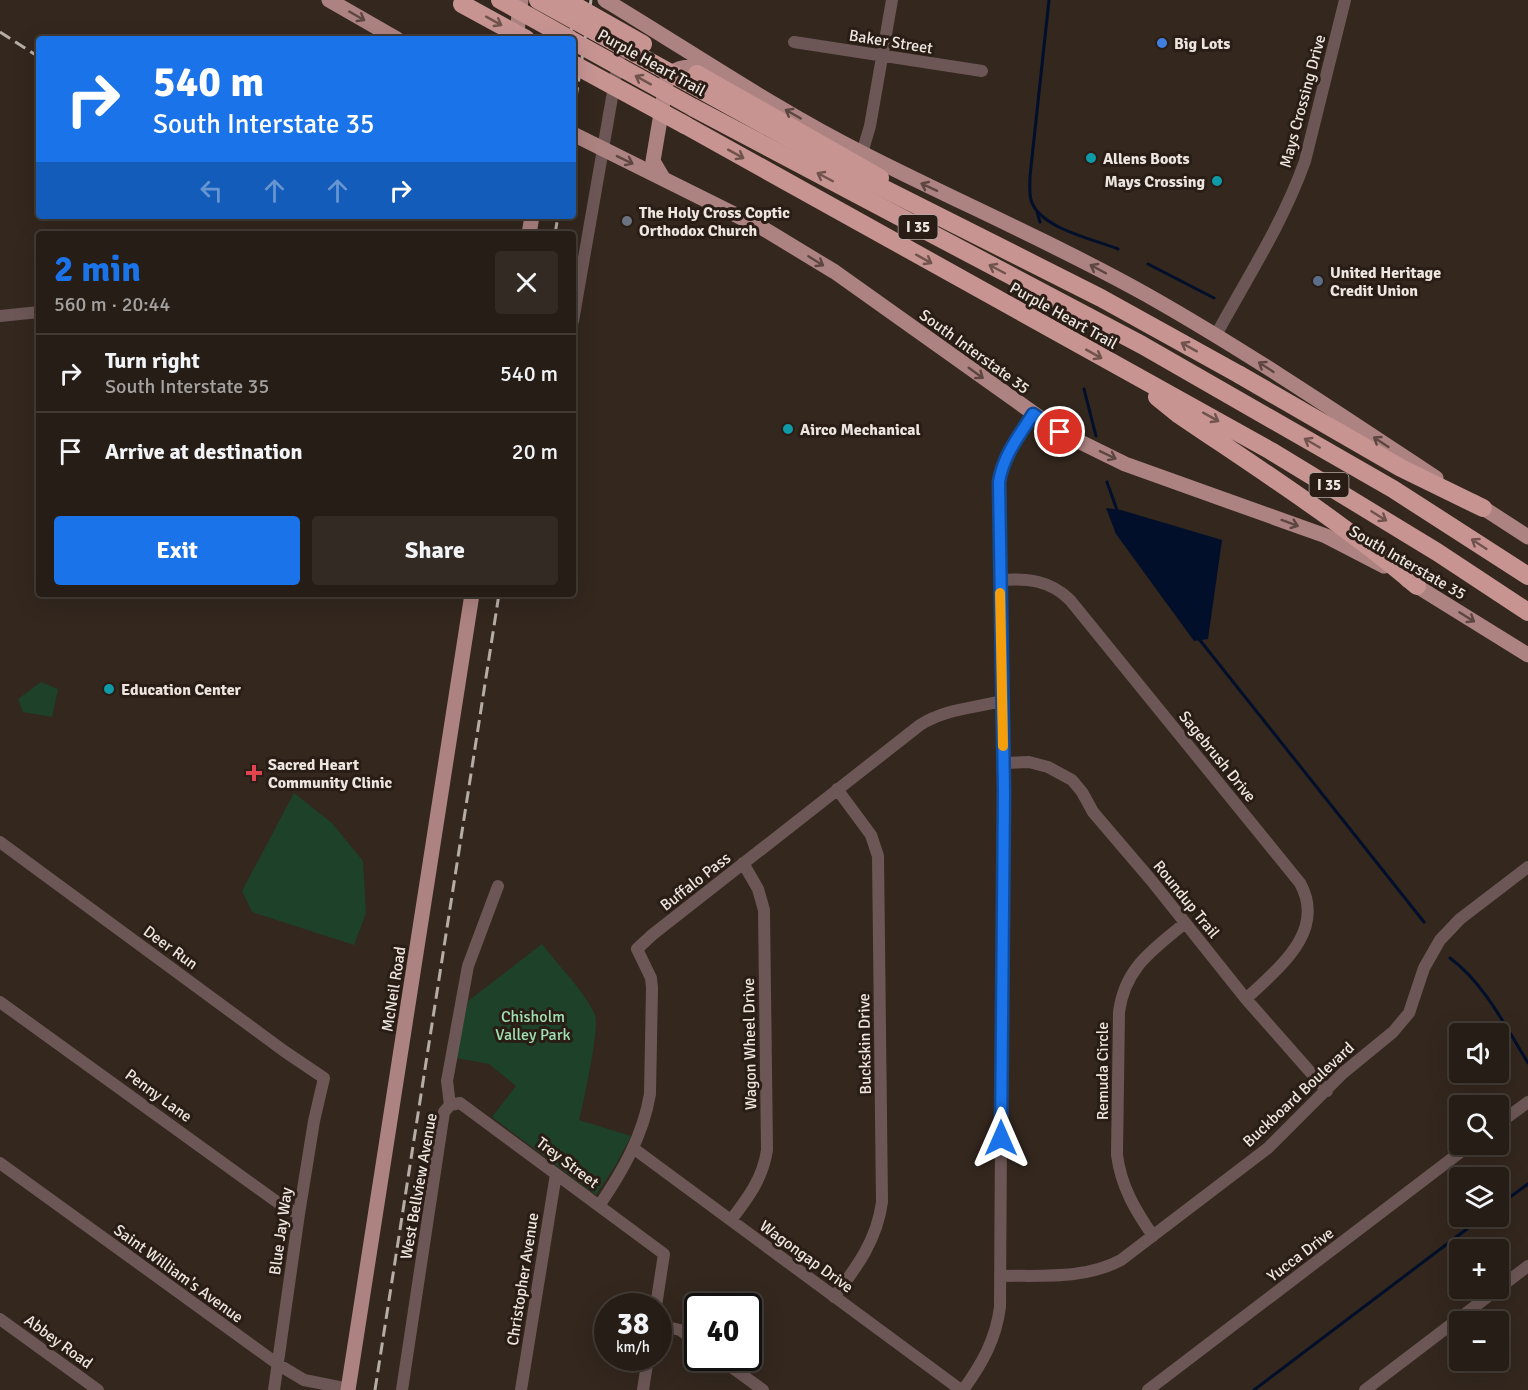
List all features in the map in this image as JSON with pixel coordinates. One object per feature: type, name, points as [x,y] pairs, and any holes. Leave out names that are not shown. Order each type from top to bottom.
[{"type":"highway","name":"Purple Heart Trail","points":[[500,0],[564,36]]},
{"type":"highway","points":[[538,0],[839,166],[1101,298],[1401,468],[1483,508]]},
{"type":"highway","points":[[567,0],[938,210],[1142,345]]},
{"type":"highway","points":[[459,2],[521,36]]},
{"type":"highway","name":"Purple Heart Trail","points":[[576,43],[694,108],[1142,345],[1393,489],[1528,576]]},
{"type":"highway","name":"Purple Heart Trail","points":[[576,66],[1232,429],[1437,552],[1528,612]]},
{"type":"highway","points":[[1122,370],[1178,414],[1343,527],[1417,586]]},
{"type":"main road","points":[[329,0],[393,36]]},
{"type":"main road","points":[[516,36],[521,0]]},
{"type":"main road","points":[[548,36],[552,0]]},
{"type":"main road","points":[[565,36],[567,0]]},
{"type":"main road","points":[[605,0],[628,7],[718,71],[862,153],[913,180],[1071,254],[1216,335],[1528,537]]},
{"type":"main road","points":[[663,178],[653,161],[667,78],[679,67],[690,66],[718,71]]},
{"type":"main road","name":"South Interstate 35","points":[[576,136],[764,229],[835,272],[1060,432],[1125,464],[1326,537],[1379,563],[1528,655]]},
{"type":"main road","name":"McNeil Road","points":[[349,1390],[472,597]]},
{"type":"street","points":[[862,153],[870,126],[892,0]]},
{"type":"street","name":"Mays Crossing Drive","points":[[1216,335],[1277,226],[1297,183],[1305,161],[1345,0]]},
{"type":"street","points":[[576,304],[628,7]]},
{"type":"street","name":"Baker Street","points":[[794,42],[982,71]]},
{"type":"street","points":[[0,316],[36,312]]},
{"type":"street","points":[[962,1390],[975,1374],[994,1336],[1000,1308],[1003,763],[1000,475],[1011,448],[1033,414]]},
{"type":"street","name":"Sagebrush Drive","points":[[1000,580],[1030,579],[1043,582],[1060,591],[1070,600],[1300,883],[1308,908],[1308,922],[1303,937],[1246,999]]},
{"type":"street","name":"Buffalo Pass","points":[[599,1206],[613,1186],[633,1148],[650,1095],[651,978],[638,949],[743,863],[926,721],[951,711],[1002,701]]},
{"type":"street","name":"Roundup Trail","points":[[1003,763],[1029,762],[1048,767],[1072,780],[1093,812],[1246,999],[1327,1091]]},
{"type":"street","name":"Buckskin Drive","points":[[834,1297],[865,1255],[878,1226],[882,1202],[878,856],[871,835],[837,789]]},
{"type":"street","name":"Deer Run","points":[[0,842],[324,1078]]},
{"type":"street","name":"Wagon Wheel Drive","points":[[731,1220],[752,1193],[759,1179],[767,1150],[764,910],[758,889],[743,863]]},
{"type":"street","name":"Buckboard Boulevard","points":[[1000,1276],[1077,1274],[1097,1270],[1121,1260],[1268,1148],[1343,1073],[1402,1023],[1414,1002],[1418,982],[1431,954],[1449,929],[1528,867]]},
{"type":"street","name":"West Bellview Avenue","points":[[402,1390],[444,1112],[450,1105],[447,1081],[468,966],[498,886]]},
{"type":"street","name":"Remuda Circle","points":[[1153,1236],[1126,1193],[1119,1170],[1117,1155],[1119,1012],[1123,990],[1133,971],[1142,959],[1185,923]]},
{"type":"street","name":"Penny Lane","points":[[0,1002],[275,1200],[299,1214]]},
{"type":"street","name":"Blue Jay Way","points":[[274,1390],[299,1214],[324,1078]]},
{"type":"street","points":[[1509,1116],[1528,1102]]},
{"type":"street","name":"Trey Street","points":[[450,1105],[460,1103],[664,1254],[658,1293]]},
{"type":"street","name":"Wagongap Drive","points":[[633,1148],[962,1390]]},
{"type":"street","name":"Yucca Drive","points":[[1148,1390],[1458,1155]]},
{"type":"street","name":"Saint William's Avenue","points":[[0,1163],[279,1365],[304,1380],[349,1390]]},
{"type":"street","name":"Christopher Avenue","points":[[521,1390],[556,1174]]},
{"type":"street","points":[[1478,1311],[1528,1266]]},
{"type":"street","name":"Abbey Road","points":[[0,1319],[98,1390]]},
{"type":"street","points":[[1365,1390],[1449,1332]]},
{"type":"street","points":[[643,1390],[646,1371]]},
{"type":"street","points":[[737,1371],[763,1390]]},
{"type":"green space","points":[[41,682],[58,689],[52,717],[23,712],[18,699]]},
{"type":"green space","points":[[294,793],[332,823],[363,861],[366,913],[354,945],[252,912],[242,891]]},
{"type":"green space","name":"Chisholm Valley Park","points":[[542,944],[578,988],[595,1015],[593,1050],[579,1120],[631,1136],[596,1195],[492,1117],[516,1086],[489,1064],[456,1058],[468,1001]]},
{"type":"water","points":[[1106,508],[1121,510],[1222,540],[1208,639],[1194,641],[1116,534]]},
{"type":"waterway","points":[[1049,0],[1030,176],[1031,200],[1036,210],[1055,225],[1118,249]]},
{"type":"waterway","points":[[1037,212],[1040,222]]},
{"type":"waterway","points":[[1148,264],[1214,298]]},
{"type":"waterway","points":[[1084,389],[1096,436]]},
{"type":"waterway","points":[[1107,482],[1118,513]]},
{"type":"waterway","points":[[1199,639],[1424,922]]},
{"type":"waterway","points":[[1450,958],[1484,993],[1528,1063]]},
{"type":"waterway","points":[[1509,1198],[1528,1184]]},
{"type":"waterway","points":[[1254,1390],[1469,1227]]},
{"type":"railway","points":[[569,36],[581,0]]},
{"type":"railway","points":[[576,98],[591,0]]},
{"type":"railway","points":[[0,32],[36,55]]},
{"type":"railway","points":[[556,231],[558,219]]},
{"type":"railway","points":[[375,1390],[499,597]]},
{"type":"slow traffic","points":[[1000,593],[1003,746]]},
{"type":"place","name":"Big Lots","points":[[1162,43]]},
{"type":"place","name":"Allens Boots","points":[[1091,158]]},
{"type":"place","name":"Mays Crossing","points":[[1217,181]]},
{"type":"place","name":"The Holy Cross Coptic Orthodox Church","points":[[627,221]]},
{"type":"place","name":"United Heritage Credit Union","points":[[1318,281]]},
{"type":"place","name":"Airco Mechanical","points":[[788,429]]},
{"type":"place","name":"Education Center","points":[[109,689]]},
{"type":"place","name":"Sacred Heart Community Clinic","points":[[254,773]]},
{"type":"route","points":[[1001,1138],[1004,792],[999,482],[1004,461],[1033,414],[1060,432]]}]
